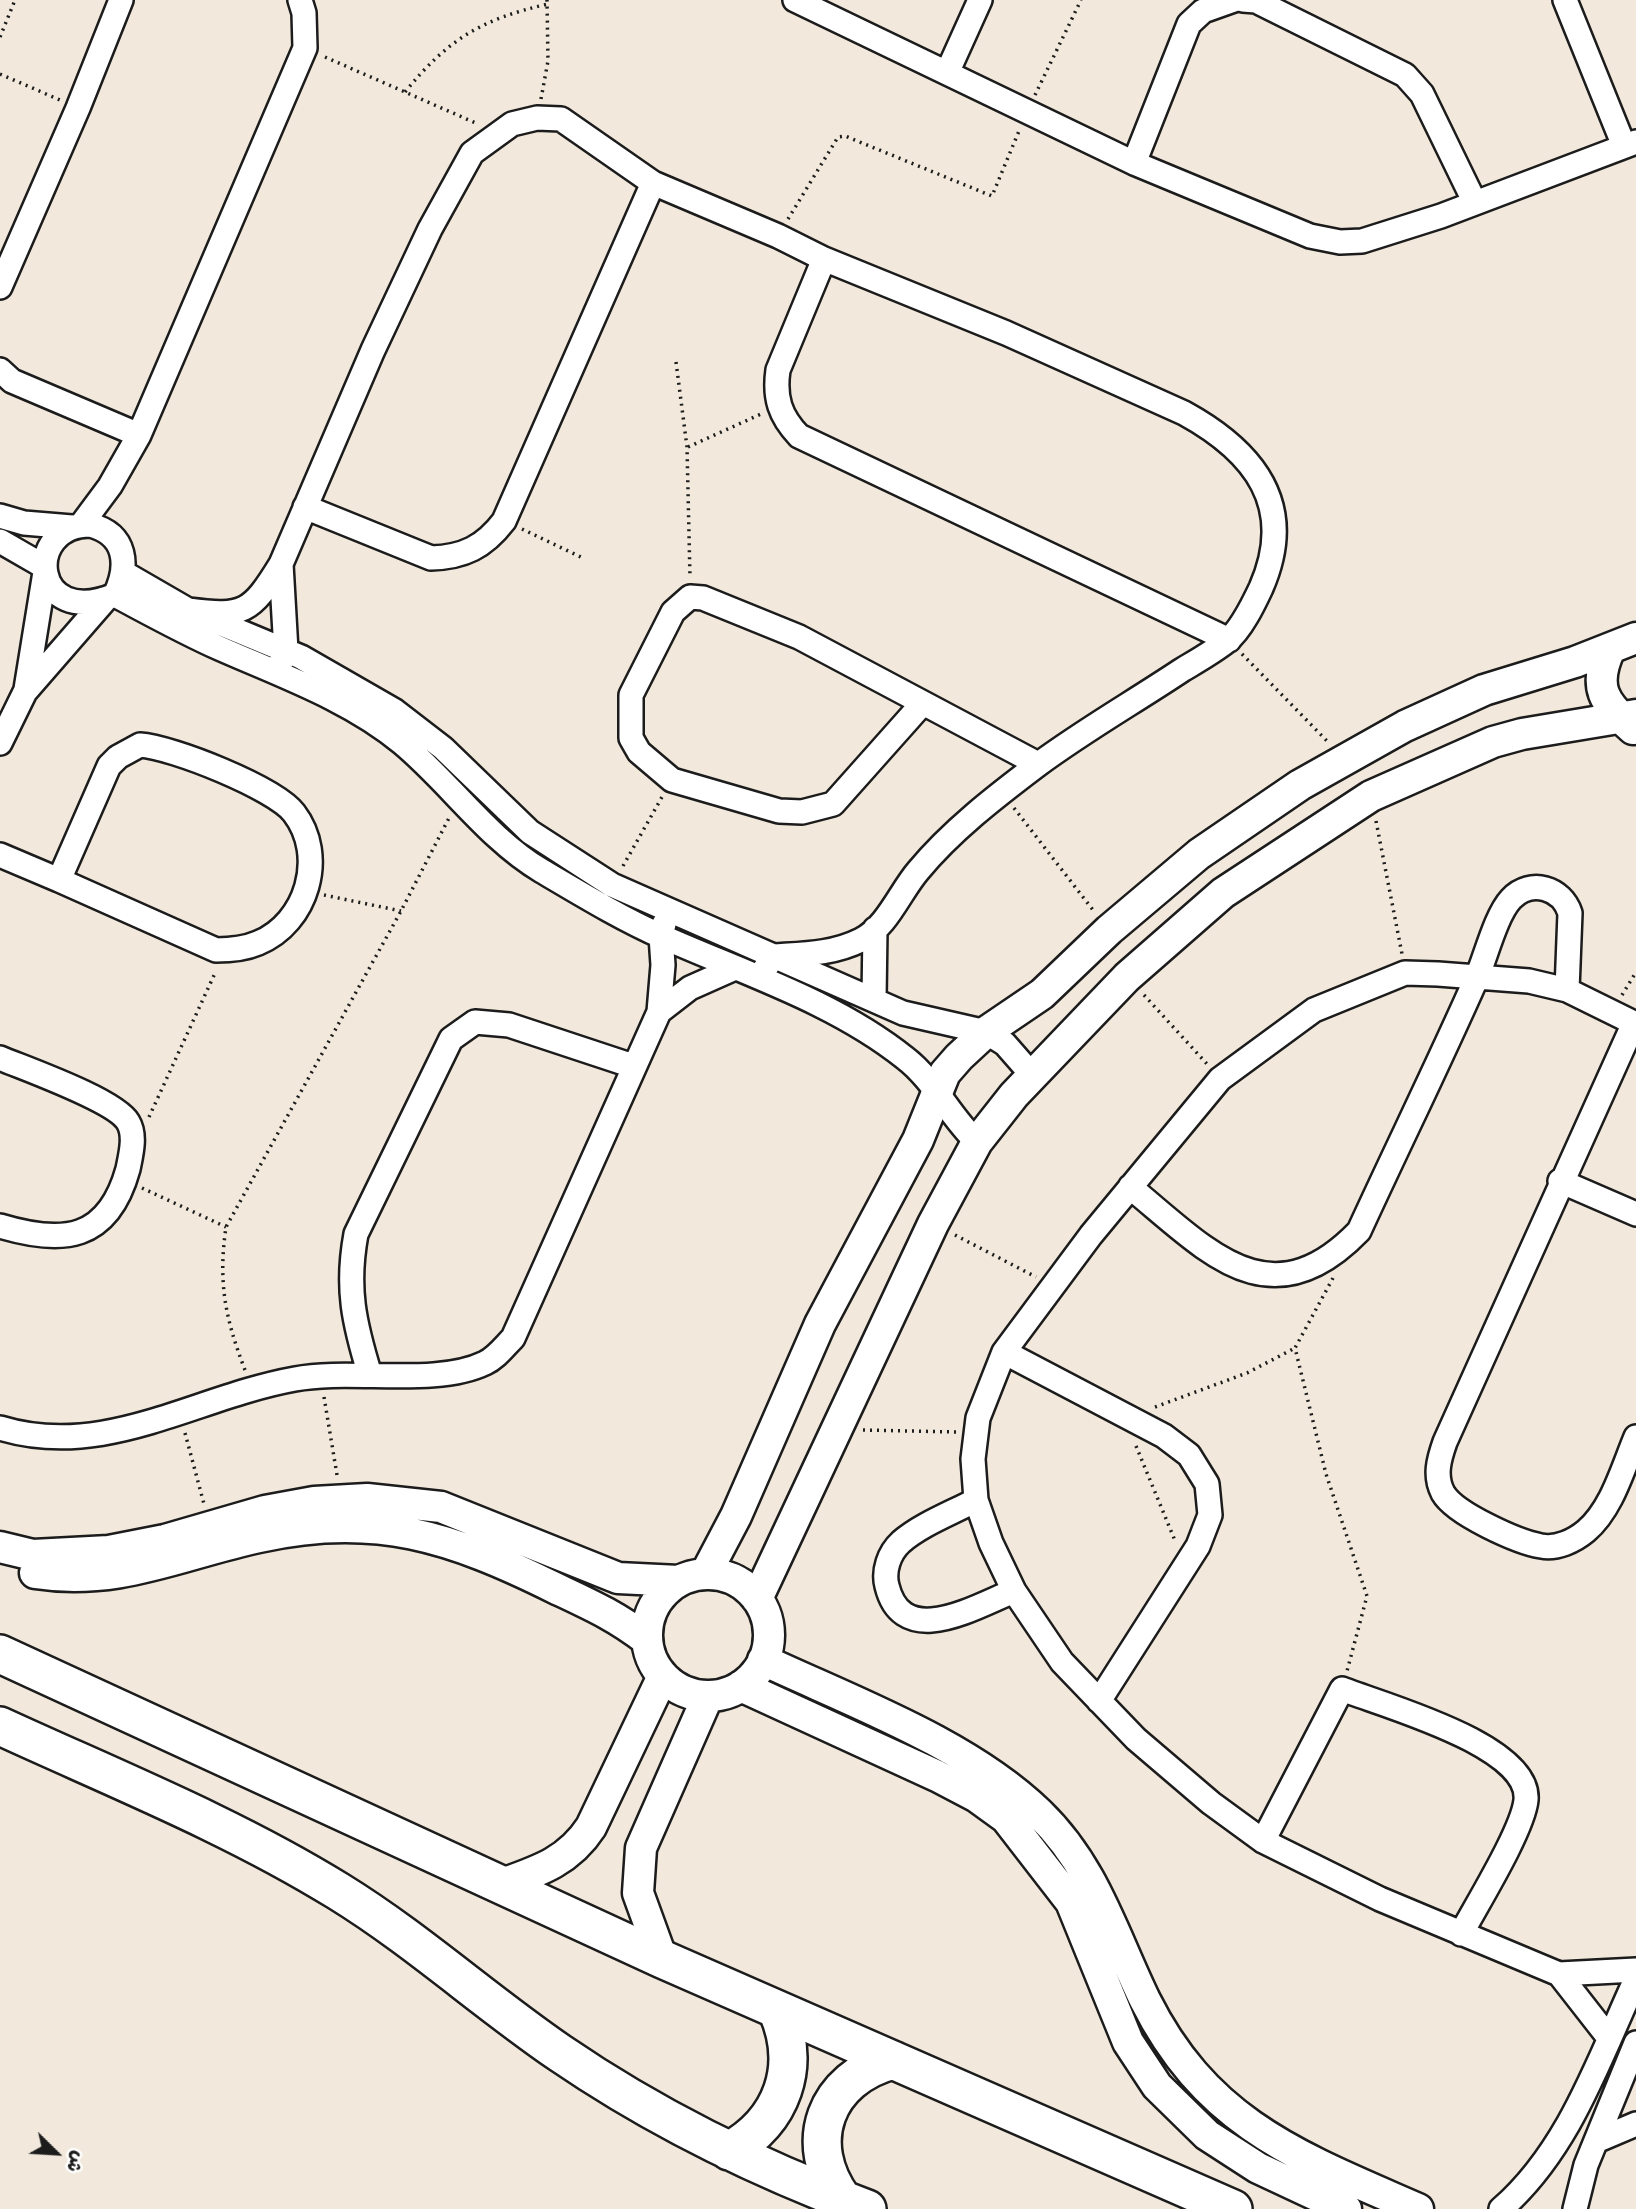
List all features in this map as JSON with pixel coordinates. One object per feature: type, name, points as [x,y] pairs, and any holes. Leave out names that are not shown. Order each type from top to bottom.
[{"type":"main road","points":[[0,1654],[662,1959],[1233,2209]]},
{"type":"main road","points":[[0,1726],[290,1863],[385,1922],[563,2055],[672,2121],[729,2151],[855,2205]]},
{"type":"main road","points":[[729,2151],[765,2124],[786,2083],[787,2038],[777,2010]]},
{"type":"main road","points":[[855,2205],[833,2187],[822,2156],[821,2139],[827,2115],[838,2093],[849,2081],[862,2071],[893,2060]]},
{"type":"street","points":[[0,287],[78,108],[121,0]]},
{"type":"street","points":[[25,692],[49,547],[62,532],[76,526],[110,486],[139,435],[305,48],[304,13],[300,0]]},
{"type":"street","points":[[795,0],[1134,163],[1310,236],[1340,242],[1362,241],[1475,203],[1630,144],[1565,0]]},
{"type":"street","points":[[947,73],[980,0]]},
{"type":"street","points":[[1134,163],[1189,24],[1202,11],[1234,0]]},
{"type":"street","points":[[1243,0],[1256,1],[1405,75],[1422,94],[1475,203]]},
{"type":"street","points":[[188,610],[227,615],[241,610],[262,596],[281,564],[373,350],[430,229],[472,153],[496,132],[512,124],[537,118],[561,119],[653,183],[778,236],[824,259],[1006,333],[1184,413],[1210,428],[1241,452],[1269,494],[1273,519],[1272,564],[1255,600],[1229,640],[1038,764],[919,870],[875,929],[863,939],[823,953],[774,956]]},
{"type":"street","points":[[305,507],[431,558],[453,558],[473,551],[491,538],[504,521],[653,183]]},
{"type":"street","points":[[824,259],[778,370],[775,388],[778,406],[786,423],[799,436],[1229,640]]},
{"type":"street","points":[[0,370],[12,381],[139,435]]},
{"type":"street","points":[[108,532],[110,486]]},
{"type":"street","points":[[0,516],[34,525],[76,526],[108,532],[121,547],[124,573],[110,597],[25,692],[0,743]]},
{"type":"street","points":[[0,541],[45,569],[55,592],[74,603],[85,605],[110,597],[218,647],[281,661],[329,698],[401,741],[506,844],[540,870],[661,936],[759,977],[860,1028],[907,1059],[955,1121],[977,1142]]},
{"type":"street","points":[[281,564],[281,661]]},
{"type":"street","points":[[124,573],[281,661],[395,711],[443,748],[530,832],[612,885],[903,1013],[986,1032],[1005,1044],[1032,1076]]},
{"type":"street","points":[[922,704],[833,804],[802,812],[779,811],[672,780],[639,752],[631,738],[631,695],[665,624],[682,602],[690,597],[715,601],[799,638],[1038,764]]},
{"type":"street","points":[[0,1547],[33,1555],[97,1553],[165,1540],[209,1525],[302,1504],[341,1499],[394,1500],[441,1507],[600,1573],[635,1581],[692,1577],[735,1580],[757,1599],[769,1628],[763,1660],[754,1674],[741,1686],[708,1696],[688,1692],[663,1676],[650,1653],[648,1626],[658,1600],[692,1577],[736,1517],[820,1324],[918,1140],[945,1073],[986,1032],[1042,994],[1108,930],[1199,854],[1344,759],[1405,726],[1485,690],[1623,643]]},
{"type":"street","points":[[1623,643],[1602,666],[1601,685],[1607,704],[1631,721]]},
{"type":"street","points":[[757,1599],[933,1224],[977,1142],[1032,1076],[1126,977],[1223,893],[1371,796],[1493,742],[1522,734],[1631,721]]},
{"type":"street","points":[[0,855],[216,950],[225,950],[258,943],[277,932],[293,917],[305,891],[310,855],[305,834],[295,815],[281,798],[171,750],[140,745],[109,766],[58,880]]},
{"type":"street","points":[[1130,1187],[1220,1260],[1249,1272],[1279,1275],[1300,1270],[1337,1253],[1359,1231],[1510,900],[1521,891],[1537,886],[1559,895],[1566,901],[1570,913],[1567,990]]},
{"type":"street","points":[[0,1428],[26,1436],[96,1436],[181,1414],[252,1389],[320,1374],[462,1370],[485,1363],[513,1338],[659,1012],[663,965],[661,936],[668,909]]},
{"type":"street","points":[[874,1000],[875,929]]},
{"type":"street","points":[[759,977],[774,956]]},
{"type":"street","points":[[659,1012],[691,988],[735,968]]},
{"type":"street","points":[[1636,1437],[1596,1521],[1570,1541],[1555,1547],[1540,1546],[1468,1517],[1453,1507],[1443,1493],[1437,1477],[1445,1442],[1560,1181],[1635,1024],[1567,990],[1529,981],[1405,973],[1314,1010],[1220,1079],[1130,1187],[1004,1352],[978,1418],[973,1458],[976,1500],[1014,1591],[1062,1662],[1136,1739],[1211,1803],[1263,1841],[1380,1899],[1559,1974],[1636,1970]]},
{"type":"street","points":[[885,1044],[903,1013]]},
{"type":"street","points":[[370,1374],[350,1297],[350,1265],[356,1234],[451,1039],[475,1022],[509,1025],[633,1066]]},
{"type":"street","points":[[0,1058],[95,1098],[128,1121],[133,1143],[125,1180],[103,1220],[83,1231],[61,1237],[38,1238],[0,1226]]},
{"type":"street","points":[[1560,1181],[1636,1214]]},
{"type":"street","points":[[1004,1352],[1177,1444],[1199,1468],[1207,1484],[1210,1515],[1198,1546],[1099,1701]]},
{"type":"street","points":[[976,1500],[900,1543],[886,1569],[891,1597],[911,1618],[940,1621],[1014,1591]]},
{"type":"street","points":[[0,1567],[41,1574],[113,1574],[149,1569],[260,1536],[317,1526],[391,1529],[443,1539],[537,1579],[616,1616],[648,1640]]},
{"type":"street","points":[[763,1660],[937,1742],[1009,1786],[1040,1814],[1093,1883],[1145,2000],[1174,2050],[1223,2106],[1282,2148],[1418,2209]]},
{"type":"street","points":[[502,1884],[563,1859],[579,1845],[592,1827],[663,1676]]},
{"type":"street","points":[[741,1686],[937,1776],[977,1797],[1006,1818],[1071,1902],[1128,2042],[1157,2085],[1207,2135],[1258,2168],[1346,2209]]},
{"type":"street","points":[[1263,1841],[1342,1689],[1474,1740],[1497,1755],[1516,1773],[1525,1789],[1526,1801],[1509,1844],[1461,1934]]},
{"type":"street","points":[[662,1959],[638,1893],[640,1848],[708,1696]]},
{"type":"street","points":[[1559,1974],[1604,2047],[1626,2068]]},
{"type":"street","points":[[1501,2209],[1531,2182],[1555,2149],[1636,1979]]},
{"type":"street","points":[[1575,2209],[1586,2165],[1636,2043]]},
{"type":"street","points":[[1596,2141],[1636,2124]]},
{"type":"path","points":[[0,37],[15,0]]},
{"type":"path","points":[[778,236],[838,137],[845,136],[992,195],[1026,113],[1081,0]]},
{"type":"path","points":[[405,92],[432,58],[467,32],[506,13],[548,2],[548,61],[537,118]]},
{"type":"path","points":[[305,48],[496,132]]},
{"type":"path","points":[[0,74],[78,108]]},
{"type":"path","points":[[676,362],[687,447],[690,597]]},
{"type":"path","points":[[687,447],[778,406]]},
{"type":"path","points":[[504,521],[585,559]]},
{"type":"path","points":[[1229,640],[1344,759]]},
{"type":"path","points":[[612,885],[672,780]]},
{"type":"path","points":[[1003,793],[1108,930]]},
{"type":"path","points":[[1371,796],[1405,973]]},
{"type":"path","points":[[252,1389],[223,1300],[221,1264],[226,1227],[401,911],[459,798]]},
{"type":"path","points":[[305,891],[401,911]]},
{"type":"path","points":[[147,1123],[225,950]]},
{"type":"path","points":[[1612,1012],[1636,972]]},
{"type":"path","points":[[1126,977],[1220,1079]]},
{"type":"path","points":[[125,1180],[226,1227]]},
{"type":"path","points":[[933,1224],[1053,1286]]},
{"type":"path","points":[[1186,1567],[1125,1418],[1247,1373],[1295,1348],[1334,1278]]},
{"type":"path","points":[[1295,1348],[1326,1474],[1367,1596],[1342,1689]]},
{"type":"path","points":[[320,1374],[341,1499]]},
{"type":"path","points":[[181,1414],[209,1525]]},
{"type":"path","points":[[834,1430],[976,1432]]}]
